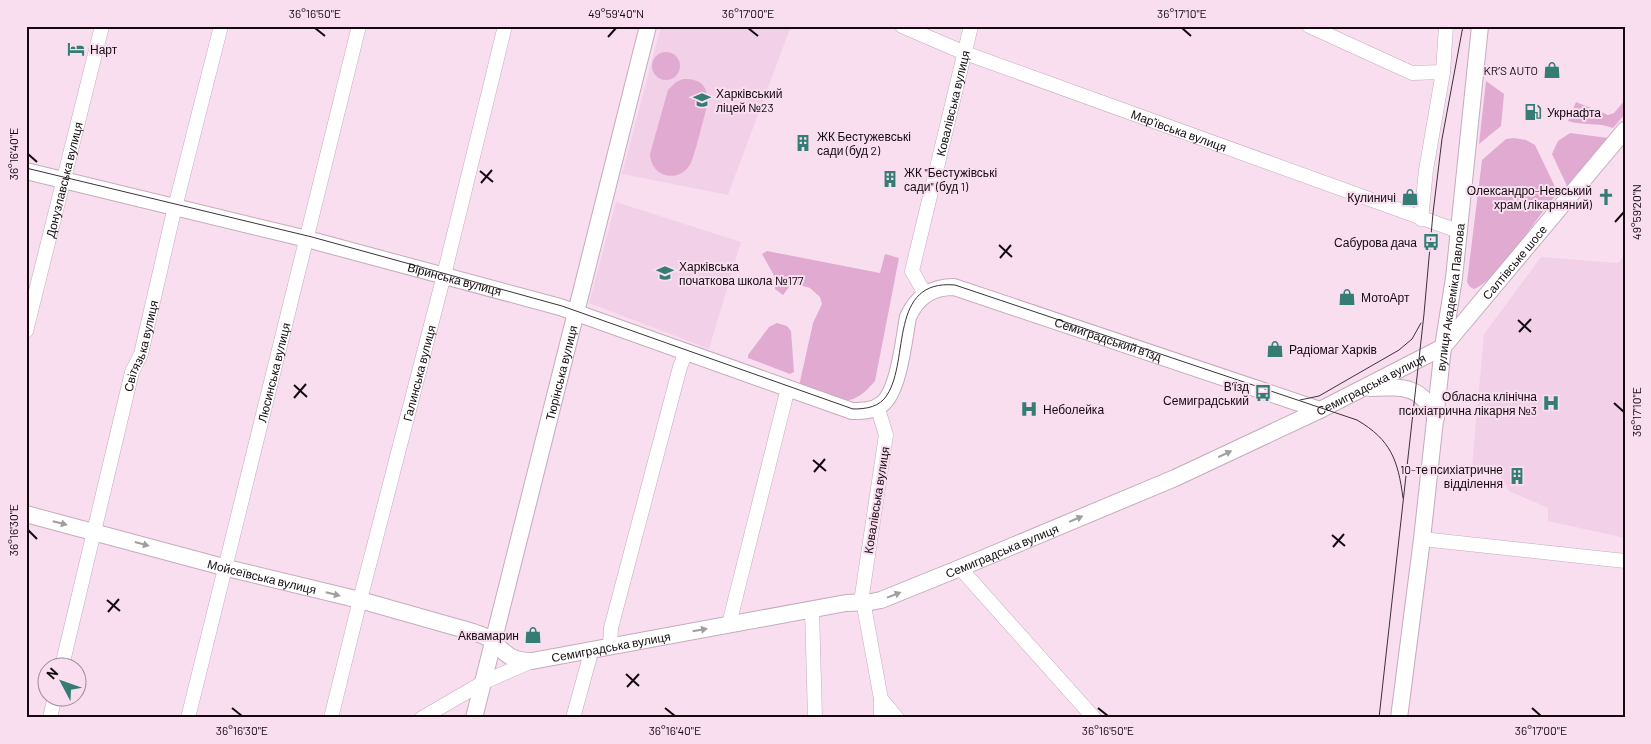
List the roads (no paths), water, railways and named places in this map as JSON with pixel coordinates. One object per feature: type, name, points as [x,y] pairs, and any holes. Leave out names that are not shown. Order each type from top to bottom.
[{"type":"main road","name":"Тюрінська вулиця","points":[[474,718],[648,26]]},
{"type":"main road","name":"вулиця Академіка Павлова","points":[[1400,718],[1443,347],[1454,278],[1480,26]]},
{"type":"main road","name":"Салтівське шосе","points":[[1443,347],[1625,130]]},
{"type":"main road","name":"Віринська вулиця","points":[[26,171],[307,239],[560,307],[852,411],[876,407]]},
{"type":"main road","points":[[1454,278],[1460,292],[1469,298],[1478,297],[1490,290]]},
{"type":"main road","name":"Семиградський в’їзд","points":[[925,294],[941,288],[954,287],[1320,410]]},
{"type":"main road","points":[[876,407],[886,400],[894,388],[908,317],[915,304],[925,294]]},
{"type":"main road","name":"Семиградська вулиця","points":[[493,643],[514,659],[532,661],[846,602],[863,603],[881,600],[1175,478],[1320,410],[1443,347]]},
{"type":"main road","points":[[1365,388],[1399,387],[1411,390],[1425,400],[1436,418]]},
{"type":"main road","name":"Мойсеївська вулиця","points":[[26,514],[227,568],[360,600],[484,636],[493,643]]},
{"type":"street","name":"Донузлавська вулиця","points":[[26,331],[102,26]]},
{"type":"street","name":"Світязька вулиця","points":[[64,656],[132,372],[141,354],[175,207],[221,26]]},
{"type":"street","name":"Люсинська вулиця","points":[[188,718],[227,568],[359,26]]},
{"type":"street","name":"Галинська вулиця","points":[[331,718],[444,276],[505,26]]},
{"type":"street","name":"Мар'ївська вулиця","points":[[902,26],[965,53],[1458,231]]},
{"type":"street","name":"Ковалівська вулиця","points":[[925,294],[912,271],[971,26]]},
{"type":"street","points":[[1309,26],[1412,73],[1443,72]]},
{"type":"street","points":[[1421,219],[1426,170],[1443,72],[1446,26]]},
{"type":"street","points":[[610,646],[611,628],[680,367],[686,352]]},
{"type":"street","points":[[729,624],[788,388]]},
{"type":"street","name":"Ковалівська вулиця","points":[[876,407],[886,435],[862,589],[881,699],[882,718]]},
{"type":"street","points":[[1422,539],[1625,561]]},
{"type":"street","points":[[960,568],[1094,718]]},
{"type":"street","points":[[812,609],[815,718]]},
{"type":"street","points":[[573,718],[592,649]]},
{"type":"street","name":"Семиградська вулиця","points":[[422,718],[484,682],[532,661]]},
{"type":"street","points":[[881,699],[897,718]]},
{"type":"tram line","points":[[1379,718],[1424,314],[1433,213],[1442,139],[1463,26]]},
{"type":"tram line","points":[[26,168],[312,237],[562,306],[853,409],[877,405],[887,395],[894,380],[904,325],[910,308],[919,295],[934,287],[955,285],[1357,420],[1378,435],[1391,452],[1403,498]]},
{"type":"tram line","points":[[1300,400],[1319,396],[1399,350],[1412,339],[1421,323]]},
{"type":"place","name":"Нарт","points":[[76,49]]},
{"type":"place","name":"KR’S AUTO","points":[[1552,70]]},
{"type":"place","name":"Харківський ліцей №23","points":[[702,100]]},
{"type":"place","name":"Укрнафта","points":[[1533,112]]},
{"type":"place","name":"ЖК Бестужевські сади (буд 2)","points":[[803,143]]},
{"type":"place","name":"ЖК \"Бестужівські сади\" (буд 1)","points":[[890,179]]},
{"type":"place","name":"Кулиничі","points":[[1410,197]]},
{"type":"place","name":"Олександро-Невський храм (лікарняний)","points":[[1606,197]]},
{"type":"place","name":"Сабурова дача","points":[[1431,242]]},
{"type":"place","name":"Харківська початкова школа №177","points":[[665,273]]},
{"type":"place","name":"МотоАрт","points":[[1347,297]]},
{"type":"place","name":"Радіомаг Харків","points":[[1275,349]]},
{"type":"place","name":"В'їзд Семиградський","points":[[1263,393]]},
{"type":"place","name":"Обласна клінічна психіатрична лікарня №3","points":[[1551,403]]},
{"type":"place","name":"Неболейка","points":[[1029,409]]},
{"type":"place","name":"10-те психіатричне відділення","points":[[1517,476]]},
{"type":"place","name":"Аквамарин","points":[[533,635]]}]
